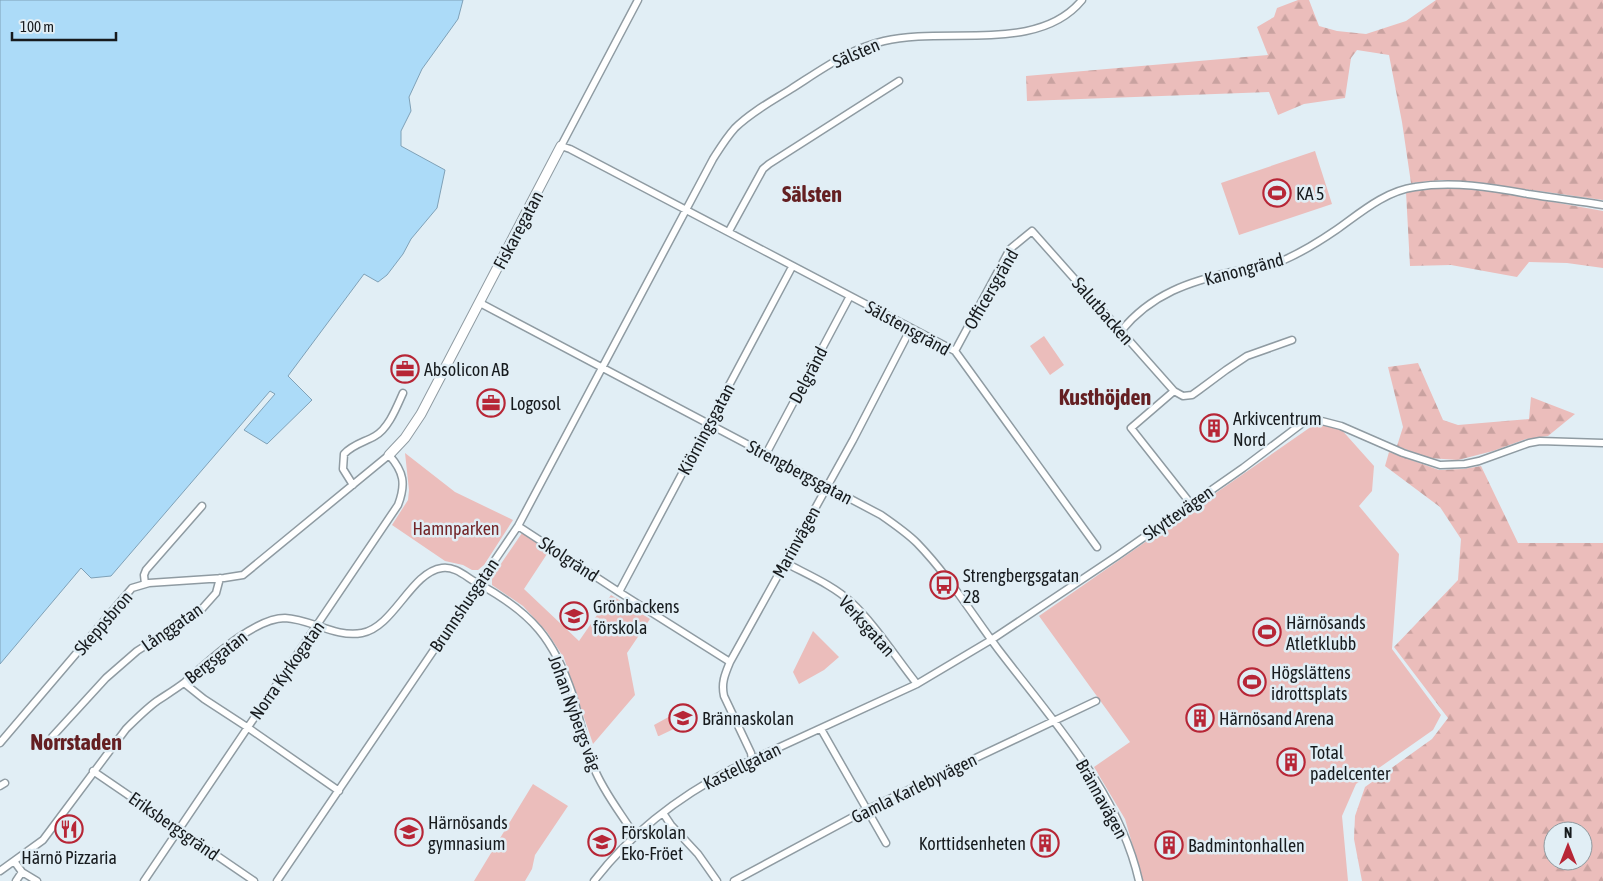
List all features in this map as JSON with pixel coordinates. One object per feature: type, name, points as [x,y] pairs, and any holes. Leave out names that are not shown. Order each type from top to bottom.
[{"type":"street","name":"Fiskaregatan","points":[[389,455],[412,430],[638,0]]},
{"type":"street","name":"Sälsten","points":[[686,210],[713,159],[735,128],[762,107],[841,57],[868,45],[897,39],[1021,32],[1037,29],[1066,17],[1082,0]]},
{"type":"street","points":[[728,232],[763,169],[899,82]]},
{"type":"street","name":"Sälstensgränd","points":[[561,146],[955,351],[1097,547]]},
{"type":"street","name":"Kanongränd","points":[[1121,331],[1141,311],[1162,295],[1178,287],[1282,261],[1319,241],[1395,192],[1417,186],[1463,185],[1603,205]]},
{"type":"street","name":"Brunnshusgatan","points":[[277,881],[518,526],[686,210]]},
{"type":"street","name":"Salutbacken","points":[[1032,231],[1174,391]]},
{"type":"street","name":"Officersgränd","points":[[955,351],[1010,249],[1032,231]]},
{"type":"street","name":"Kiörningsgatan","points":[[620,591],[792,266]]},
{"type":"street","name":"Delgränd","points":[[766,454],[850,296]]},
{"type":"street","name":"Strengbergsgatan","points":[[480,303],[709,423],[881,516],[902,530],[934,562],[1053,722]]},
{"type":"street","name":"Marinvägen","points":[[752,760],[722,689],[724,677],[730,662],[911,328]]},
{"type":"street","points":[[1190,504],[1131,428],[1174,391],[1182,396],[1192,395],[1247,356],[1292,340]]},
{"type":"street","points":[[353,485],[343,468],[344,454],[354,446],[380,433],[403,393]]},
{"type":"street","name":"Skyttevägen","points":[[991,640],[1069,589],[1304,422],[1323,420],[1418,459],[1440,465],[1480,461],[1529,443],[1540,441],[1603,443]]},
{"type":"street","points":[[145,584],[243,575],[389,455]]},
{"type":"street","name":"Norra Kyrkogatan","points":[[144,881],[398,505],[403,493],[403,479],[398,465],[389,455]]},
{"type":"street","name":"Skeppsbron","points":[[0,742],[127,592],[132,588],[145,584],[144,575],[146,570],[202,506]]},
{"type":"street","name":"Skolgränd","points":[[518,526],[730,662]]},
{"type":"street","name":"Verksgatan","points":[[784,562],[832,588],[850,601],[917,684]]},
{"type":"street","name":"Bergsgatan","points":[[0,871],[43,840],[93,771],[138,716],[184,683],[224,649],[264,622],[286,618],[349,634],[363,633],[387,618],[420,581],[431,572],[440,568],[448,568],[463,573],[479,584]]},
{"type":"street","name":"Långgatan","points":[[52,737],[106,678],[146,646],[200,611],[216,593],[220,578]]},
{"type":"street","name":"Johan Nybergs väg","points":[[479,584],[525,613],[551,646],[562,665],[594,769],[602,785],[635,836]]},
{"type":"street","name":"Kastellgatan","points":[[595,881],[617,852],[635,836],[663,813],[707,782],[917,684],[991,640]]},
{"type":"street","points":[[184,683],[204,699],[339,791]]},
{"type":"street","name":"Gamla Karlebyvägen","points":[[734,881],[866,810],[1096,701]]},
{"type":"street","name":"Brännavägen","points":[[1053,722],[1086,766],[1106,798],[1129,848],[1139,881]]},
{"type":"street","points":[[821,729],[886,843]]},
{"type":"street","name":"Eriksbergsgränd","points":[[93,771],[254,881]]},
{"type":"street","points":[[663,813],[670,825],[698,854],[717,881]]},
{"type":"street","points":[[14,861],[22,872],[37,881]]},
{"type":"street","points":[[16,881],[22,872]]},
{"type":"green space","points":[[1298,0],[1309,0],[1319,26],[1337,31],[1366,34],[1406,21],[1436,0],[1603,0],[1603,200],[1442,180],[1411,183],[1389,55],[1357,50],[1351,58],[1345,98],[1304,104],[1278,115],[1269,92],[1027,101],[1026,76],[1268,55],[1257,27],[1274,17],[1277,8]]},
{"type":"green space","name":"KA 5","points":[[1315,151],[1332,204],[1239,235],[1221,183]]},
{"type":"green space","points":[[1434,187],[1482,189],[1603,211],[1603,268],[1567,263],[1529,262],[1517,277],[1451,265],[1410,266],[1406,192]]},
{"type":"green space","points":[[1044,336],[1064,365],[1050,375],[1030,346]]},
{"type":"green space","points":[[1418,363],[1443,420],[1458,425],[1529,419],[1531,397],[1575,414],[1548,436],[1526,439],[1493,451],[1458,460],[1429,458],[1397,446],[1403,427],[1388,367]]},
{"type":"green space","name":"Högslättens idrottsplats","points":[[1315,424],[1340,428],[1374,466],[1372,491],[1359,506],[1399,554],[1392,649],[1441,715],[1433,730],[1356,784],[1342,816],[1348,881],[1143,881],[1125,819],[1094,767],[1130,742],[1039,616]]},
{"type":"green space","points":[[1389,452],[1439,470],[1481,466],[1518,543],[1603,543],[1603,881],[1362,881],[1354,839],[1355,816],[1365,787],[1432,739],[1448,718],[1394,647],[1458,580],[1461,539],[1440,507],[1385,466]]},
{"type":"green space","name":"Hamnparken","points":[[405,453],[455,492],[513,520],[484,565],[478,570],[472,570],[463,565],[445,561],[392,525],[408,500],[409,490]]},
{"type":"green space","points":[[522,533],[525,533],[557,555],[547,554],[524,589],[579,641],[611,595],[650,619],[627,653],[635,695],[593,744],[564,658],[547,632],[523,606],[492,585],[492,577]]},
{"type":"green space","points":[[813,631],[839,657],[824,670],[799,684],[793,672]]},
{"type":"green space","points":[[674,714],[680,726],[658,736],[654,725]]},
{"type":"green space","points":[[533,784],[568,806],[535,855],[532,869],[525,881],[474,881]]},
{"type":"water","points":[[0,0],[463,0],[458,19],[422,69],[409,97],[411,111],[401,131],[401,146],[445,170],[437,208],[411,239],[403,254],[387,275],[378,282],[364,274],[288,376],[312,400],[267,444],[244,430],[275,394],[270,391],[111,576],[91,578],[81,568],[0,664]]},
{"type":"place","name":"KA 5","points":[[1277,193]]},
{"type":"place","name":"Absolicon AB","points":[[405,369]]},
{"type":"place","name":"Logosol","points":[[491,403]]},
{"type":"place","name":"Arkivcentrum Nord","points":[[1214,428]]},
{"type":"place","name":"Strengbergsgatan 28","points":[[944,585]]},
{"type":"place","name":"Grönbackens förskola","points":[[574,616]]},
{"type":"place","name":"Härnösands Atletklubb","points":[[1267,632]]},
{"type":"place","name":"Högslättens idrottsplats","points":[[1252,682]]},
{"type":"place","name":"Brännaskolan","points":[[683,718]]},
{"type":"place","name":"Härnösand Arena","points":[[1200,718]]},
{"type":"place","name":"Total padelcenter","points":[[1291,762]]},
{"type":"place","name":"Härnö Pizzaria","points":[[69,829]]},
{"type":"place","name":"Härnösands gymnasium","points":[[409,832]]},
{"type":"place","name":"Förskolan Eko-Fröet","points":[[602,842]]},
{"type":"place","name":"Korttidsenheten","points":[[1045,843]]},
{"type":"place","name":"Badmintonhallen","points":[[1169,845]]},
{"type":"district","name":"Sälsten","points":[[812,194]]},
{"type":"district","name":"Kusthöjden","points":[[1105,397]]},
{"type":"district","name":"Norrstaden","points":[[76,742]]}]
